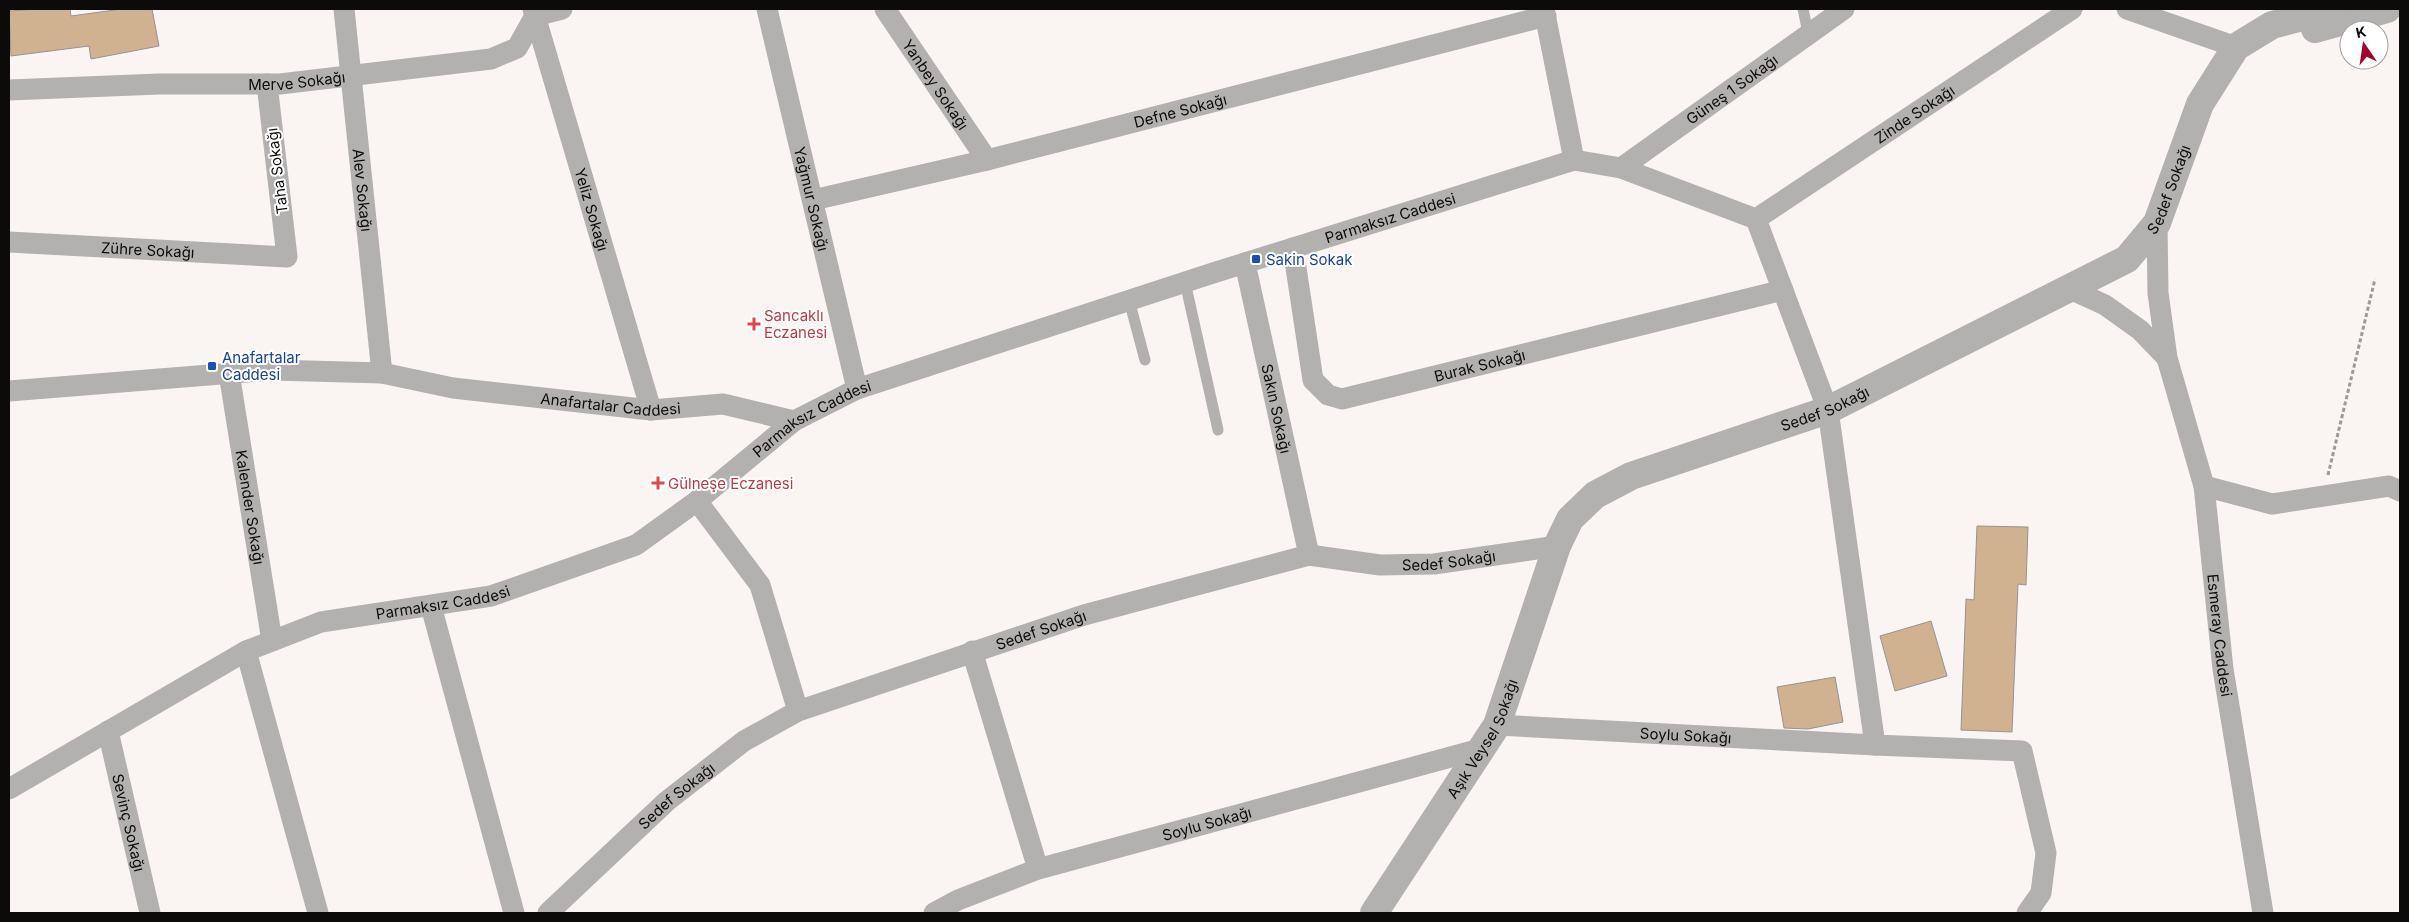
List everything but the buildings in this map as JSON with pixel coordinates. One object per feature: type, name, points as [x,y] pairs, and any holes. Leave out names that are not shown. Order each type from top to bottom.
[{"type":"street","name":"Alev Sokağı","points":[[344,9],[382,373]]},
{"type":"street","points":[[534,13],[562,9]]},
{"type":"street","name":"Yağmur Sokağı","points":[[767,9],[857,389]]},
{"type":"street","name":"Yanbey Sokağı","points":[[885,9],[987,160]]},
{"type":"street","name":"Güneş 1 Sokağı","points":[[1621,168],[1844,9]]},
{"type":"street","name":"Zinde Sokağı","points":[[1756,219],[2072,9]]},
{"type":"street","points":[[2127,9],[2236,47],[2258,47],[2387,9]]},
{"type":"street","points":[[2236,47],[2272,25],[2333,9]]},
{"type":"street","points":[[1545,12],[1574,160],[1621,168],[1756,219],[1828,410],[1875,745]]},
{"type":"street","name":"Defne Sokağı","points":[[813,200],[987,160],[1545,12]]},
{"type":"street","name":"Merve Sokağı","points":[[9,90],[159,84],[267,84],[491,59],[517,48],[534,13]]},
{"type":"street","name":"Yeliz Sokağı","points":[[534,13],[651,410]]},
{"type":"street","name":"Sedef Sokağı","points":[[548,913],[666,800],[744,741],[798,711],[972,651],[1084,615],[1309,554],[1380,565],[1434,564],[1556,546],[1570,519],[1595,495],[1631,476],[1828,410],[2128,259],[2157,223],[2200,104],[2236,47]]},
{"type":"street","name":"Taha Sokağı","points":[[267,84],[287,257]]},
{"type":"street","name":"Parmaksız Caddesi","points":[[9,789],[246,651],[321,622],[491,596],[636,545],[698,501],[794,422],[857,389],[1185,282],[1574,160]]},
{"type":"street","name":"Esmeray Caddesi","points":[[2157,223],[2158,293],[2167,358],[2204,486],[2223,669],[2263,913]]},
{"type":"street","name":"Zühre Sokağı","points":[[9,242],[287,257]]},
{"type":"street","name":"Burak Sokağı","points":[[1293,248],[1313,380],[1328,396],[1342,399],[1783,290]]},
{"type":"street","name":"Sakın Sokağı","points":[[1245,263],[1309,554]]},
{"type":"street","name":"Esmeray Caddesi","points":[[2068,288],[2105,305],[2140,330],[2167,358]]},
{"type":"street","name":"Anafartalar Caddesi","points":[[9,391],[272,370],[382,373],[454,388],[651,410],[724,404],[794,422]]},
{"type":"street","name":"Kalender Sokağı","points":[[229,373],[272,641]]},
{"type":"street","points":[[2204,486],[2272,504],[2388,486],[2400,491]]},
{"type":"street","points":[[698,501],[760,585],[798,711]]},
{"type":"street","name":"Aşık Veysel Sokağı","points":[[1374,913],[1490,737],[1556,546]]},
{"type":"street","points":[[431,606],[514,913]]},
{"type":"street","points":[[246,651],[318,913]]},
{"type":"street","points":[[972,651],[1038,868]]},
{"type":"street","name":"Sevinç Sokağı","points":[[108,731],[150,913]]},
{"type":"street","name":"Soylu Sokağı","points":[[934,913],[958,900],[1038,868],[1490,737],[1875,745],[2022,751],[2046,854],[2041,893],[2028,913]]},
{"type":"lane","points":[[1803,9],[1808,33]]},
{"type":"lane","points":[[1185,282],[1218,430]]},
{"type":"lane","points":[[1129,300],[1145,360]]},
{"type":"path","points":[[2323,495],[2375,279]]},
{"type":"place","name":"Sakin Sokak","points":[[1256,259]]},
{"type":"place","name":"Sancaklı Eczanesi","points":[[754,324]]},
{"type":"place","name":"Anafartalar Caddesi","points":[[212,366]]},
{"type":"place","name":"Gülneşe Eczanesi","points":[[658,483]]}]
